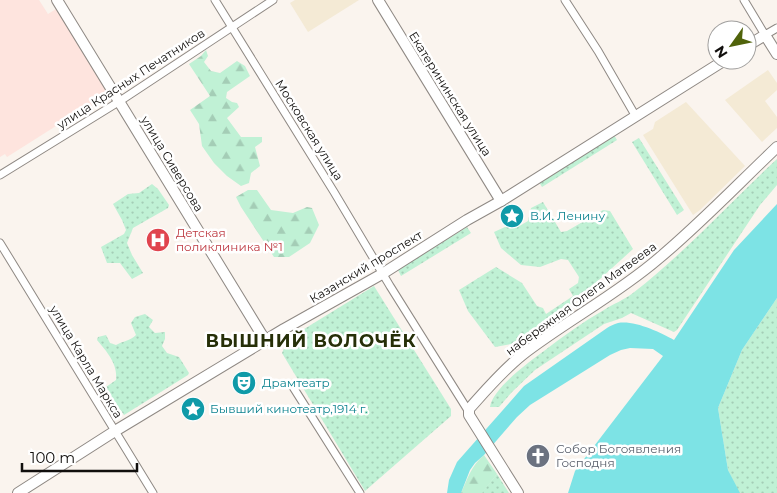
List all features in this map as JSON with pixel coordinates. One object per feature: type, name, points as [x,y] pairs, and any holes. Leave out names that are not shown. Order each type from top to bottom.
[{"type":"street","name":"улица Сиверсова","points":[[57,0],[265,340]]},
{"type":"street","name":"Московская улица","points":[[215,0],[468,412]]},
{"type":"street","name":"улица Красных Печатников","points":[[0,175],[120,101],[274,0]]},
{"type":"street","name":"Екатерининская улица","points":[[378,0],[502,201]]},
{"type":"street","points":[[565,0],[598,51],[635,116]]},
{"type":"street","points":[[744,0],[777,54]]},
{"type":"street","points":[[757,40],[777,28]]},
{"type":"street","name":"Казанский проспект","points":[[18,493],[265,340],[382,274],[467,220],[502,201],[708,70]]},
{"type":"street","name":"набережная Олега Матвеева","points":[[468,412],[500,374],[523,355],[616,291],[658,259],[777,147]]},
{"type":"street","name":"улица Карла Маркса","points":[[0,243],[153,493]]},
{"type":"street","points":[[293,387],[360,493]]},
{"type":"street","points":[[468,412],[518,493]]},
{"type":"shaded area","points":[[0,0],[39,0],[48,14],[56,9],[109,96],[87,109],[86,107],[7,157],[5,154],[0,157]]},
{"type":"shaded area","points":[[295,0],[359,0],[308,32],[290,3]]},
{"type":"shaded area","points":[[768,70],[777,83],[777,90],[765,101],[777,117],[777,128],[762,142],[725,100]]},
{"type":"shaded area","points":[[686,102],[745,166],[693,215],[643,135],[653,129],[655,122]]},
{"type":"green space","points":[[206,50],[208,56],[204,62],[211,71],[220,73],[237,61],[245,66],[250,76],[227,92],[226,98],[237,103],[239,107],[227,118],[241,137],[262,137],[262,142],[255,147],[260,166],[251,173],[249,183],[241,186],[214,163],[202,146],[199,124],[190,110],[210,96],[189,64]]},
{"type":"green space","points":[[614,135],[617,140],[542,187],[539,182]]},
{"type":"green space","points":[[639,138],[684,210],[677,215],[632,142]]},
{"type":"green space","points":[[777,159],[777,185],[760,205],[677,330],[674,332],[631,313],[604,324],[535,370],[499,407],[490,407],[504,384],[521,369],[573,329],[630,295],[652,278],[689,245]]},
{"type":"green space","points":[[152,184],[158,189],[169,205],[168,208],[133,228],[127,243],[143,273],[132,279],[120,263],[107,263],[101,247],[124,234],[126,230],[113,204],[128,194],[139,193]]},
{"type":"green space","points":[[248,190],[257,190],[271,210],[293,213],[307,207],[312,208],[319,225],[310,243],[289,257],[274,257],[236,197]]},
{"type":"green space","points":[[543,202],[561,232],[567,231],[603,210],[610,211],[633,249],[578,299],[511,344],[495,347],[468,311],[459,290],[496,267],[522,283],[537,306],[543,308],[546,314],[573,296],[569,289],[578,283],[579,277],[568,260],[561,259],[540,267],[521,265],[501,248],[494,232],[505,227],[516,228],[528,221],[531,208]]},
{"type":"green space","points":[[467,227],[471,233],[401,276],[398,270]]},
{"type":"green space","points":[[374,286],[451,409],[451,416],[365,491],[282,353],[288,339]]},
{"type":"green space","points":[[777,298],[777,493],[739,493],[728,470],[718,408],[742,350]]},
{"type":"green space","points":[[145,314],[153,320],[149,327],[155,333],[165,332],[162,346],[167,353],[179,357],[189,373],[124,415],[106,389],[116,380],[114,363],[97,340],[98,337],[106,335],[110,343],[116,345],[131,339],[136,335],[131,323],[135,317]]},
{"type":"green space","points":[[484,455],[497,474],[482,493],[461,493],[473,468]]},
{"type":"green space","points":[[497,474],[509,493],[482,493],[483,491]]},
{"type":"water","points":[[777,204],[777,298],[742,350],[718,408],[728,470],[740,493],[568,493],[575,471],[663,356],[653,349],[630,348],[610,355],[530,405],[475,463],[470,470],[461,493],[447,493],[449,480],[457,462],[524,386],[607,328],[618,323],[632,323],[654,330],[674,340],[734,250]]},
{"type":"place","name":"В.И. Ленину","points":[[512,216]]},
{"type":"place","name":"Детская поликлиника №1","points":[[158,240]]},
{"type":"place","name":"Драмтеатр","points":[[244,383]]},
{"type":"place","name":"Бывший кинотеатр,1914 г.","points":[[193,409]]},
{"type":"place","name":"Собор Богоявления Господня","points":[[538,456]]},
{"type":"district","name":"ВЫШНИЙ ВОЛОЧЁК","points":[[311,341]]}]
